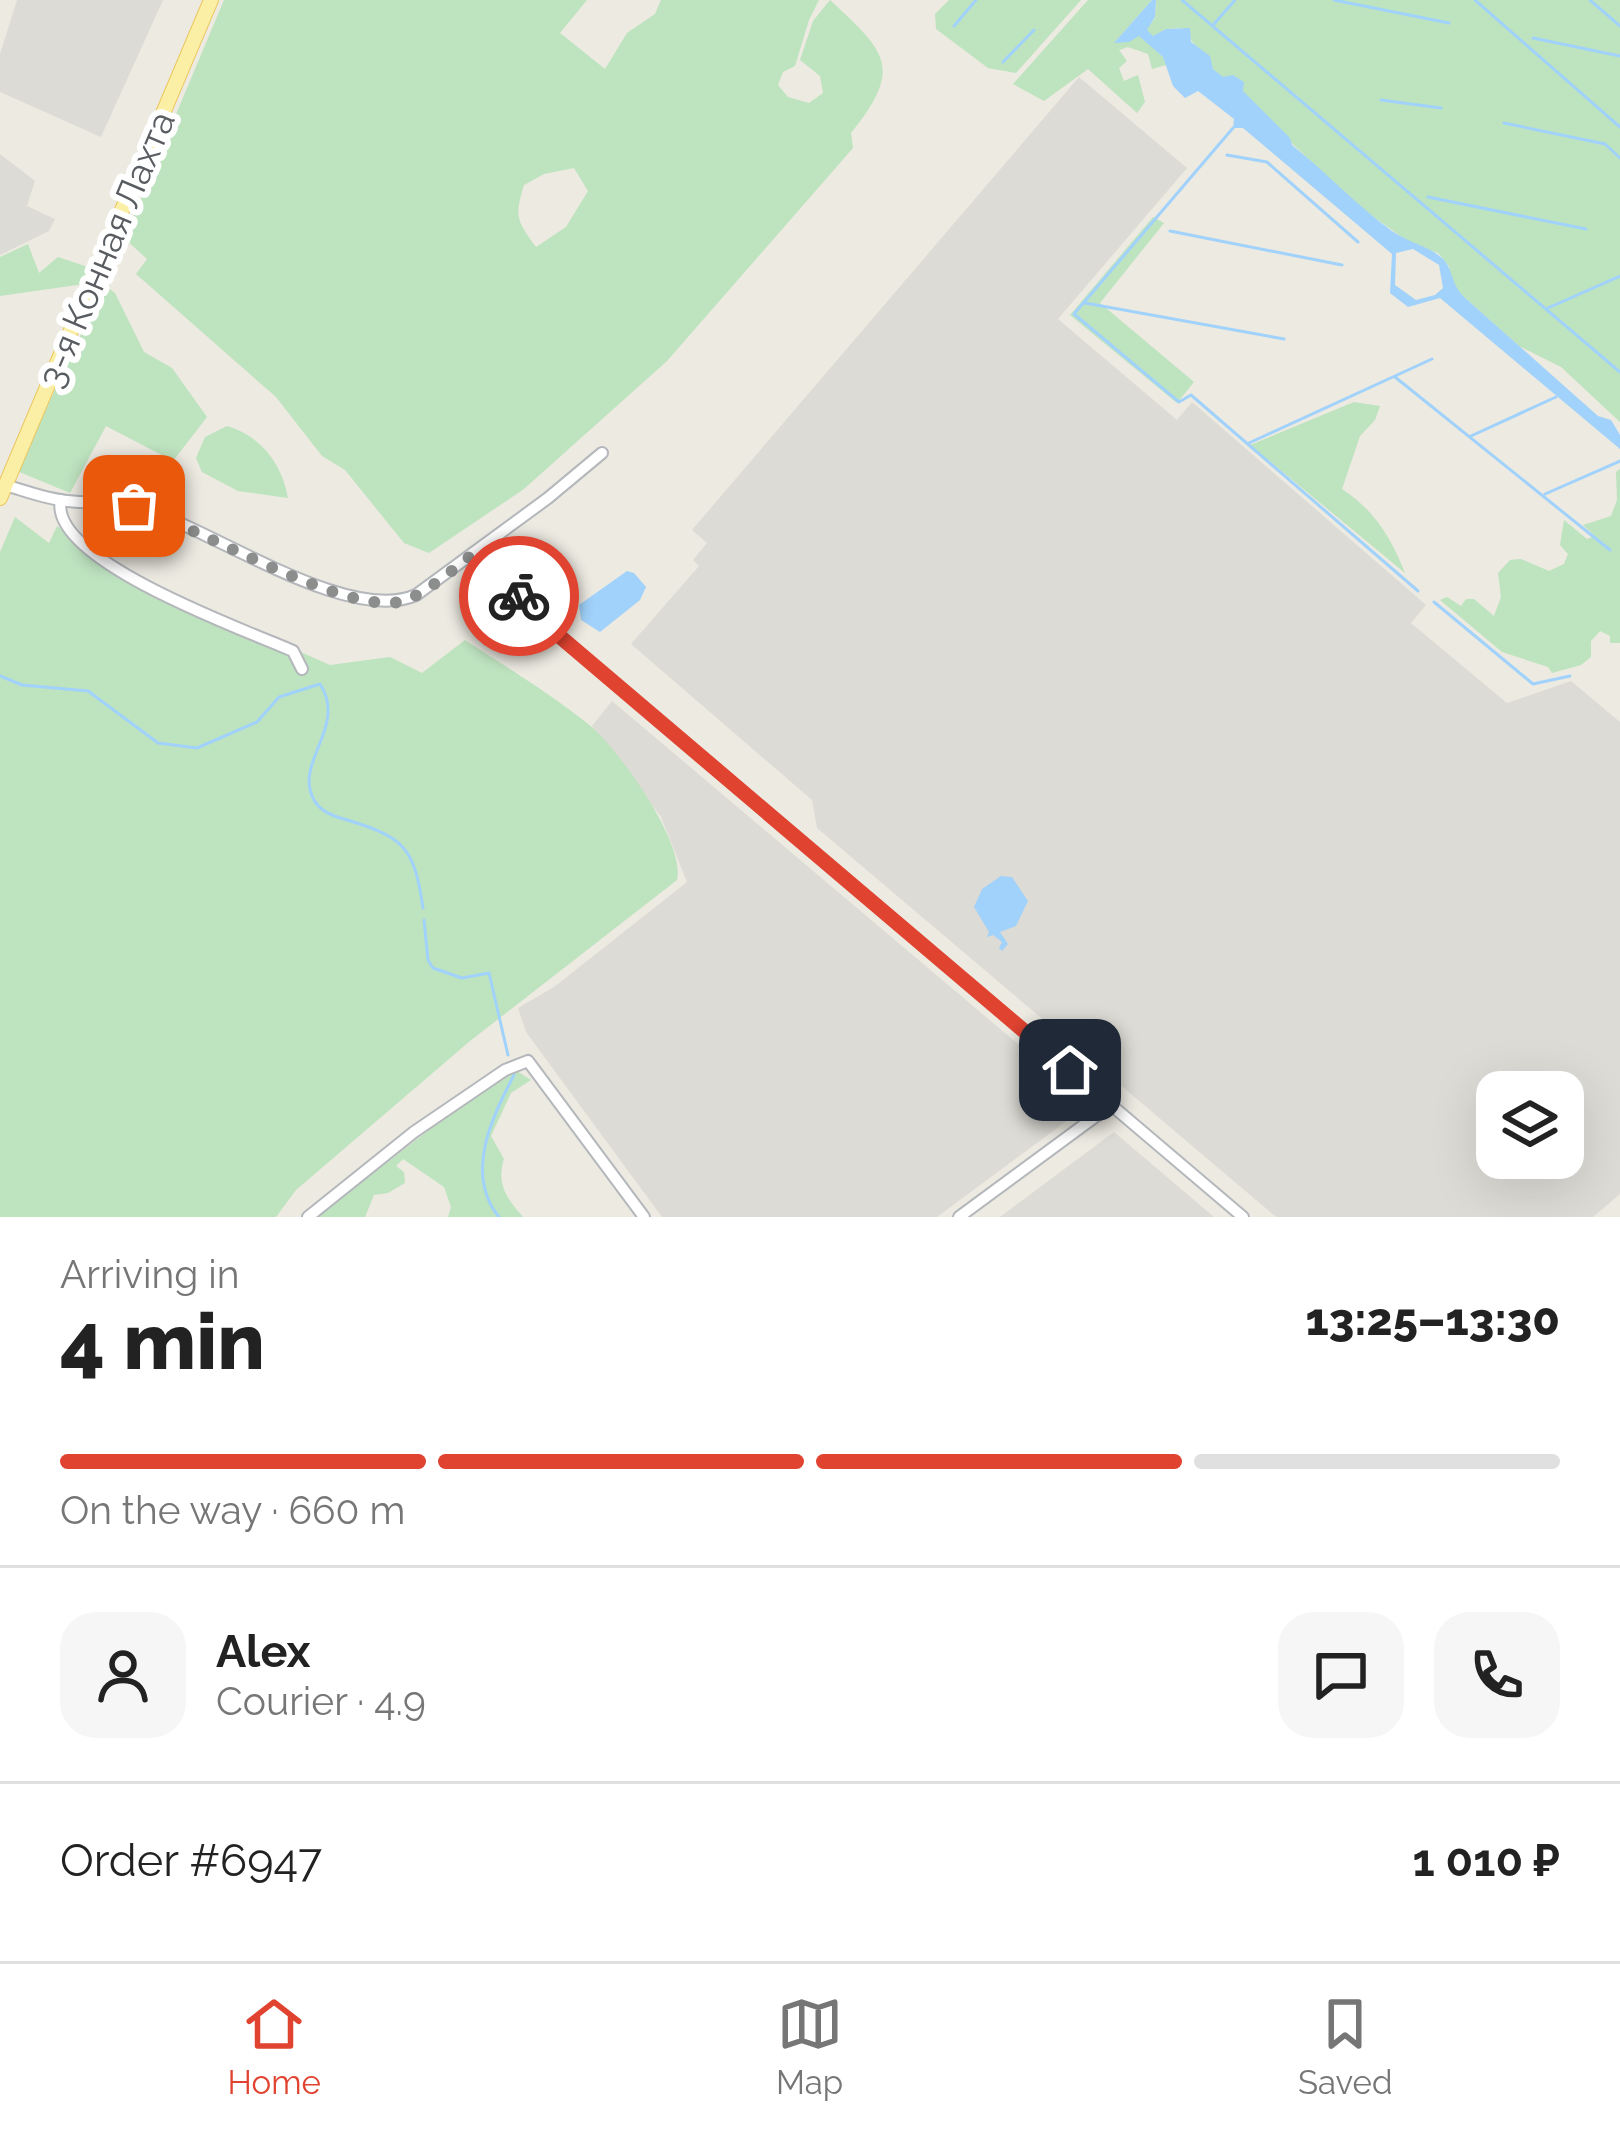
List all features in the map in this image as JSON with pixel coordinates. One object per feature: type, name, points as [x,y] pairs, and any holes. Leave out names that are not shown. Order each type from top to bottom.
[{"type":"main road","name":"3-я Конная Лахта","points":[[3,491],[212,0]]},
{"type":"street","points":[[3,491],[115,503],[158,514],[329,590],[377,603],[416,595],[602,453]]},
{"type":"street","points":[[61,500],[62,523],[122,574],[293,651],[302,669]]},
{"type":"street","points":[[480,549],[551,629],[1243,1217]]},
{"type":"street","points":[[308,1217],[414,1132],[505,1070],[528,1061],[644,1217]]},
{"type":"street","points":[[959,1217],[1111,1105]]},
{"type":"shaded area","points":[[17,0],[163,0],[101,137],[0,92],[0,54]]},
{"type":"shaded area","points":[[1079,77],[1187,168],[1058,319],[1177,420],[1192,402],[1426,605],[1411,623],[1507,703],[1571,681],[1620,722],[1620,1194],[1593,1217],[1276,1217],[817,828],[812,800],[631,644],[699,566],[693,560],[707,543],[692,530]]},
{"type":"shaded area","points":[[0,154],[35,181],[27,206],[55,219],[49,231],[0,255]]},
{"type":"shaded area","points":[[612,701],[1082,1098],[1084,1108],[937,1217],[662,1217],[526,1032],[518,1008],[554,987],[687,882],[661,817],[592,726]]},
{"type":"shaded area","points":[[1114,1132],[1214,1217],[1000,1217]]},
{"type":"green space","points":[[224,0],[587,0],[560,33],[605,69],[627,33],[655,14],[661,0],[819,0],[795,66],[783,72],[778,85],[788,97],[809,103],[823,93],[820,76],[800,60],[813,21],[830,0],[864,33],[881,61],[878,92],[851,133],[853,148],[667,361],[524,489],[429,553],[404,543],[345,470],[322,456],[276,397],[136,274],[147,259],[124,238]],"holes":[[[574,168],[588,191],[566,227],[536,247],[519,218],[524,185],[544,174]]]},
{"type":"green space","points":[[949,0],[1081,0],[1016,73],[988,68],[936,29],[935,14]]},
{"type":"green space","points":[[1088,0],[1152,0],[1115,42],[1139,35],[1166,65],[1152,69],[1148,54],[1128,47],[1119,50],[1127,61],[1119,68],[1124,81],[1138,75],[1145,102],[1137,113],[1088,69],[1044,101],[1013,84]]},
{"type":"green space","points":[[1156,0],[1620,0],[1620,422],[1561,367],[1519,346],[1464,297],[1452,284],[1449,266],[1438,253],[1413,245],[1357,205],[1213,69],[1182,28],[1166,29],[1153,37],[1146,30],[1155,18]]},
{"type":"green space","points":[[1153,217],[1164,223],[1100,303],[1194,382],[1177,403],[1070,315]]},
{"type":"green space","points":[[28,244],[39,273],[58,257],[91,268],[84,284],[0,296],[0,257]]},
{"type":"green space","points":[[104,285],[115,293],[144,352],[172,368],[207,417],[173,461],[106,426],[70,493],[17,471]]},
{"type":"green space","points":[[1354,402],[1380,406],[1375,420],[1360,436],[1342,489],[1380,525],[1405,573],[1250,445]]},
{"type":"green space","points":[[227,426],[268,453],[288,498],[238,491],[202,472],[196,458],[205,437]]},
{"type":"green space","points":[[1620,469],[1620,643],[1610,643],[1610,636],[1600,631],[1591,641],[1591,657],[1581,665],[1552,673],[1548,667],[1502,652],[1440,600],[1447,597],[1461,606],[1466,599],[1474,599],[1494,616],[1501,597],[1498,573],[1510,560],[1521,559],[1549,571],[1564,564],[1568,554],[1560,545],[1564,520],[1587,539],[1595,536],[1583,525],[1611,516]]},
{"type":"green space","points":[[15,517],[49,543],[57,526],[121,573],[330,665],[390,657],[422,673],[465,640],[601,736],[661,821],[677,864],[677,880],[470,1041],[296,1190],[276,1217],[0,1217],[0,552]]},
{"type":"green space","points":[[517,1071],[531,1080],[511,1093],[491,1136],[504,1159],[504,1191],[523,1217],[448,1217],[451,1207],[444,1187],[403,1159],[396,1166],[404,1172],[405,1183],[374,1195],[365,1217],[317,1217],[497,1077]]},
{"type":"water","points":[[1156,0],[1155,17],[1147,30],[1153,36],[1166,29],[1190,28],[1191,42],[1210,56],[1213,69],[1244,82],[1243,91],[1292,145],[1392,231],[1442,258],[1464,297],[1598,416],[1611,420],[1620,435],[1620,449],[1440,298],[1408,307],[1390,293],[1392,254],[1243,128],[1233,128],[1234,119],[1198,91],[1185,98],[1173,86],[1163,57],[1139,36],[1114,43]],"holes":[[[1413,249],[1439,265],[1443,288],[1435,295],[1416,300],[1395,285],[1396,253]]]},
{"type":"water","points":[[627,571],[646,587],[640,600],[600,632],[581,620],[579,605]]},
{"type":"water","points":[[1001,876],[1012,877],[1028,901],[1016,926],[1000,932],[1008,944],[1002,951],[1002,942],[993,935],[987,937],[989,932],[974,907],[982,889]]},
{"type":"waterway","points":[[954,26],[976,0]]},
{"type":"waterway","points":[[1182,0],[1620,372]]},
{"type":"waterway","points":[[1214,24],[1235,0]]},
{"type":"waterway","points":[[1334,0],[1449,23]]},
{"type":"waterway","points":[[1475,0],[1620,127]]},
{"type":"waterway","points":[[1590,0],[1620,26]]},
{"type":"waterway","points":[[1003,62],[1034,30]]},
{"type":"waterway","points":[[1533,38],[1620,56]]},
{"type":"waterway","points":[[1381,100],[1441,108]]},
{"type":"waterway","points":[[1504,123],[1605,144],[1620,158]]},
{"type":"waterway","points":[[1233,128],[1074,314],[1179,402],[1191,395],[1418,591]]},
{"type":"waterway","points":[[1227,155],[1267,162],[1358,242]]},
{"type":"waterway","points":[[1428,197],[1586,229]]},
{"type":"waterway","points":[[1170,231],[1342,265]]},
{"type":"waterway","points":[[1548,308],[1620,276]]},
{"type":"waterway","points":[[1085,303],[1284,339]]},
{"type":"waterway","points":[[1249,443],[1432,359]]},
{"type":"waterway","points":[[1395,377],[1610,550]]},
{"type":"waterway","points":[[1471,436],[1556,397]]},
{"type":"waterway","points":[[1545,494],[1620,461]]},
{"type":"waterway","points":[[1434,602],[1533,684],[1570,676]]},
{"type":"waterway","points":[[0,676],[22,685],[88,691],[158,743],[197,748],[257,722],[279,697],[320,684],[328,715],[310,772],[314,800],[327,813],[380,832],[403,847],[415,870],[423,908]]},
{"type":"waterway","points":[[424,920],[433,968],[462,978],[489,973],[508,1055]]},
{"type":"waterway","points":[[499,1217],[483,1183],[483,1164],[490,1127],[514,1075]]},
{"type":"way so far","points":[[134,506],[366,602],[390,603],[416,595],[480,549],[519,596]]},
{"type":"route","points":[[519,596],[551,629],[1070,1070]]}]
